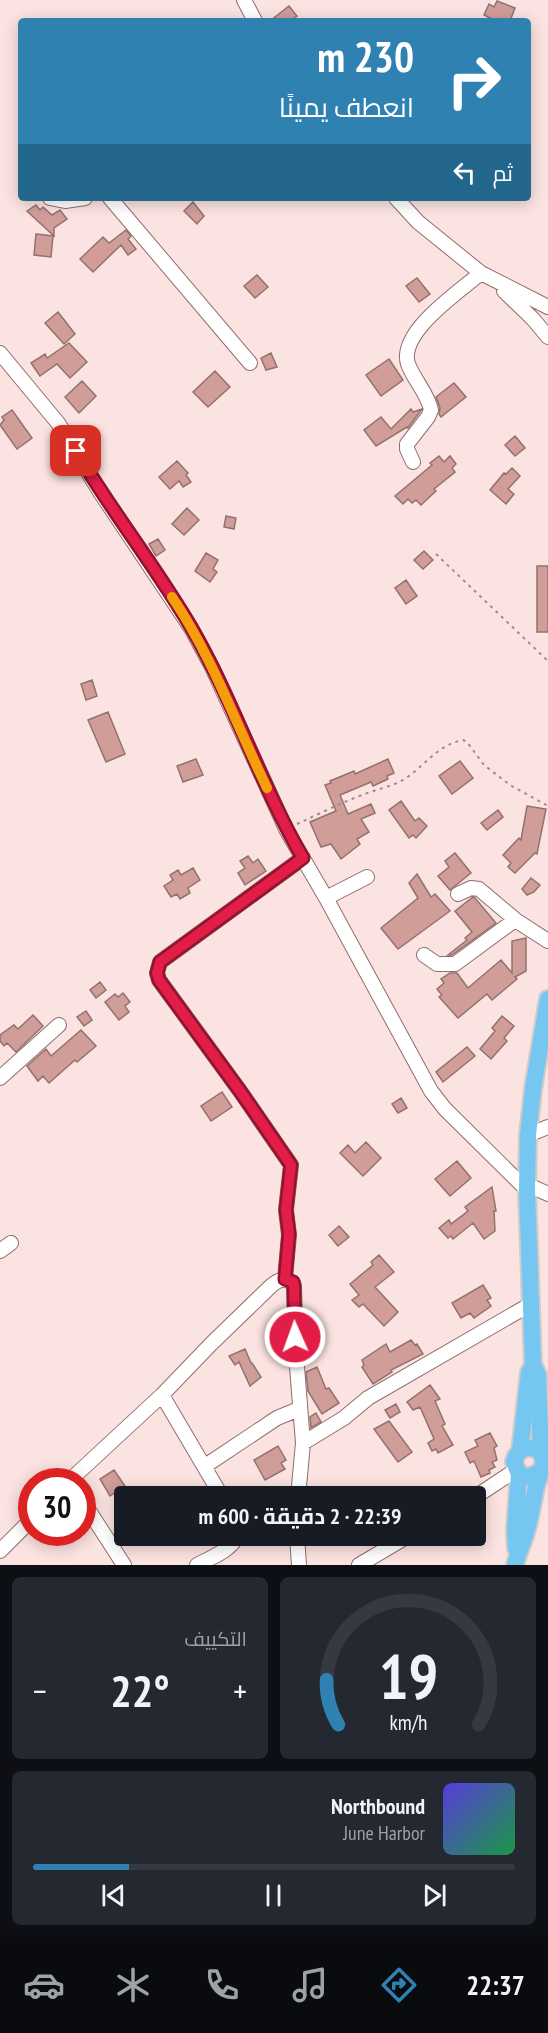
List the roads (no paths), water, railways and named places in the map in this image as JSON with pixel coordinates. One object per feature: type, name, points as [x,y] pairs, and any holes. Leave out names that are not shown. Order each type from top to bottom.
[{"type":"main road","points":[[516,1562],[527,1528],[543,1460],[538,1375],[533,1364],[527,1190],[528,1135],[533,1089],[548,999]]},
{"type":"main road","points":[[516,1562],[518,1472],[515,1458],[520,1451],[529,1373],[533,1364]]},
{"type":"main road","points":[[520,1451],[529,1448],[538,1451],[543,1460]]},
{"type":"main road","points":[[518,1472],[528,1477],[543,1460]]},
{"type":"street","points":[[244,0],[253,18]]},
{"type":"street","points":[[113,201],[250,363]]},
{"type":"street","points":[[399,201],[418,222],[487,276],[533,319],[548,337]]},
{"type":"street","points":[[487,276],[548,307]]},
{"type":"street","points":[[413,462],[407,450],[407,444],[431,410],[408,363],[407,347],[421,326],[487,276]]},
{"type":"street","points":[[0,353],[58,423],[100,492],[192,628],[287,831],[431,1091],[445,1109],[527,1190],[535,1188],[548,1194]]},
{"type":"street","points":[[285,1279],[289,1234],[286,1210],[291,1165],[159,980],[157,973],[160,962],[303,858]]},
{"type":"street","points":[[326,898],[367,877]]},
{"type":"street","points":[[458,894],[471,888],[479,889],[515,920],[548,941]]},
{"type":"street","points":[[424,955],[437,964],[455,964],[515,920]]},
{"type":"street","points":[[0,1078],[59,1024]]},
{"type":"street","points":[[528,1135],[548,1126]]},
{"type":"street","points":[[85,1468],[271,1286],[285,1279],[293,1282],[294,1286],[299,1408],[303,1443],[299,1486]]},
{"type":"street","points":[[303,1443],[344,1418],[368,1398],[531,1304]]},
{"type":"street","points":[[162,1395],[216,1486]]},
{"type":"street","points":[[205,1466],[277,1418],[299,1408]]},
{"type":"street","points":[[486,1491],[518,1472]]},
{"type":"street","points":[[96,1522],[124,1565]]},
{"type":"street","points":[[0,1551],[18,1533]]},
{"type":"street","points":[[197,1565],[230,1546]]},
{"type":"street","points":[[298,1546],[299,1565]]},
{"type":"street","points":[[359,1565],[391,1546]]}]
